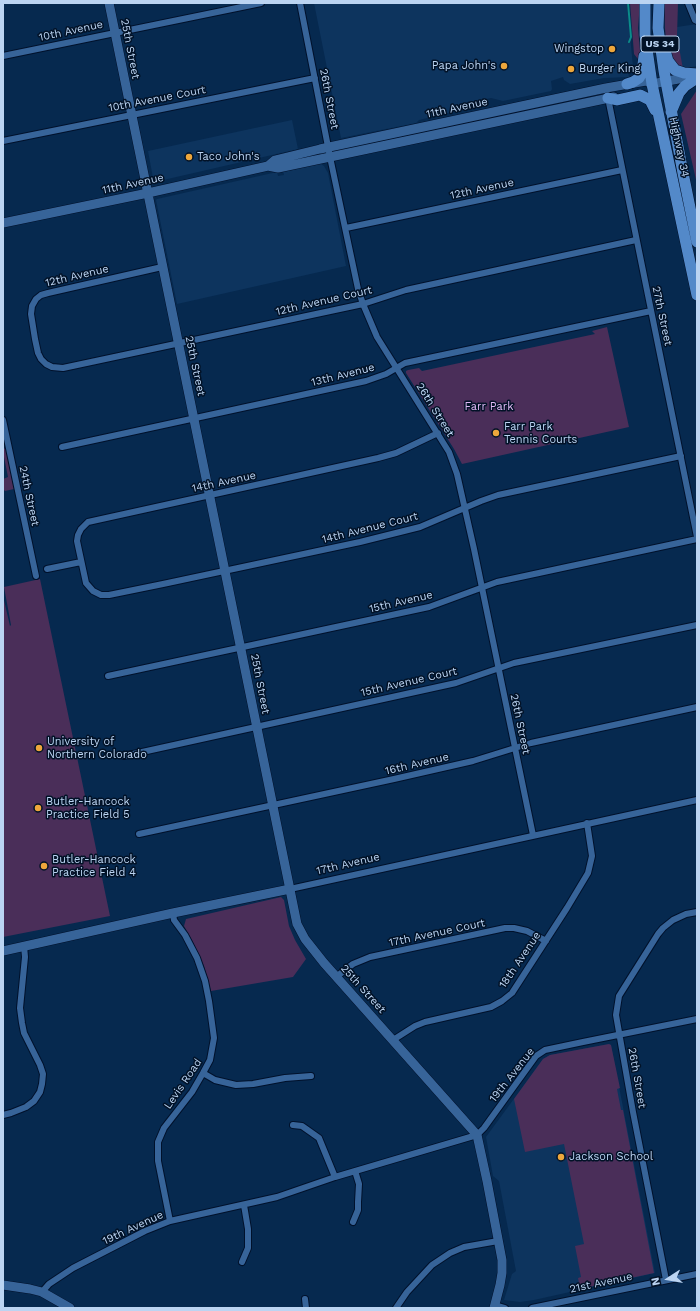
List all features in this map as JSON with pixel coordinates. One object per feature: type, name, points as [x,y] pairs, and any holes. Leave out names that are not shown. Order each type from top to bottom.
[{"type":"highway","name":"Highway 34","points":[[645,3],[645,35],[652,84],[697,296]]},
{"type":"highway","name":"Highway 34","points":[[659,4],[658,28],[666,82],[697,242]]},
{"type":"highway","points":[[659,4],[670,66],[679,72],[697,76]]},
{"type":"highway","points":[[627,84],[639,78],[642,73],[644,65],[645,35]]},
{"type":"highway","points":[[671,113],[679,93],[697,76]]},
{"type":"highway","points":[[608,98],[617,100],[640,95],[647,97],[653,104],[660,121]]},
{"type":"street","name":"25th Street","points":[[109,3],[297,924],[311,948],[477,1135]]},
{"type":"street","name":"10th Avenue","points":[[3,56],[261,3]]},
{"type":"street","name":"26th Street","points":[[300,3],[330,157],[358,289],[363,304],[377,337],[438,433],[454,462],[466,507],[533,835]]},
{"type":"street","points":[[688,3],[695,20],[697,21]]},
{"type":"street","name":"11th Avenue","points":[[268,166],[275,160],[328,147],[627,84],[646,81],[652,84],[697,76]]},
{"type":"street","name":"10th Avenue Court","points":[[3,141],[315,78]]},
{"type":"street","name":"11th Avenue","points":[[3,223],[268,166],[278,168],[648,90],[652,84]]},
{"type":"street","name":"27th Street","points":[[608,98],[697,538]]},
{"type":"street","name":"12th Avenue","points":[[346,228],[622,170]]},
{"type":"street","name":"12th Avenue Court","points":[[34,336],[41,359],[49,366],[63,368],[363,304],[406,290],[636,240]]},
{"type":"street","name":"12th Avenue","points":[[34,336],[31,311],[36,299],[41,295],[162,267]]},
{"type":"street","name":"13th Avenue","points":[[62,447],[366,381],[386,374],[405,364],[651,311]]},
{"type":"street","name":"24th Street","points":[[3,420],[36,576]]},
{"type":"street","name":"14th Avenue","points":[[81,562],[77,540],[81,529],[88,522],[396,454],[438,433]]},
{"type":"street","name":"14th Avenue Court","points":[[81,562],[86,583],[93,591],[101,595],[109,595],[360,542],[420,527],[480,501],[498,495],[680,456]]},
{"type":"street","name":"15th Avenue","points":[[108,676],[429,607],[497,582],[697,538]]},
{"type":"street","points":[[47,570],[81,562]]},
{"type":"street","name":"15th Avenue Court","points":[[124,756],[456,683],[514,663],[697,625]]},
{"type":"street","name":"16th Avenue","points":[[139,834],[273,806],[473,761],[531,743],[697,707]]},
{"type":"street","name":"17th Avenue","points":[[3,951],[173,913],[290,890],[533,835],[697,800]]},
{"type":"street","name":"18th Avenue","points":[[393,1040],[407,1030],[425,1022],[488,1008],[502,1002],[512,993],[588,873],[592,856],[587,824]]},
{"type":"street","name":"26th Street","points":[[666,1280],[616,1014],[619,996],[663,928],[673,920],[686,914],[697,912]]},
{"type":"street","name":"Levis Road","points":[[170,1221],[158,1161],[158,1142],[164,1128],[192,1092],[210,1060],[214,1038],[208,991],[197,958],[185,935],[174,920],[173,913]]},
{"type":"street","name":"17th Avenue Court","points":[[336,977],[353,964],[370,957],[505,928],[514,928],[527,931],[546,941]]},
{"type":"street","points":[[3,1115],[26,1107],[34,1101],[40,1092],[42,1084],[43,1074],[24,1033],[20,1008],[25,957],[24,946]]},
{"type":"street","name":"19th Avenue","points":[[42,1292],[49,1284],[73,1268],[145,1231],[170,1221],[277,1197],[335,1177],[477,1135],[484,1128],[536,1056],[542,1052],[553,1048],[697,1019]]},
{"type":"street","points":[[203,1073],[214,1080],[236,1085],[311,1076]]},
{"type":"street","points":[[293,1124],[302,1126],[319,1138],[335,1177]]},
{"type":"street","points":[[477,1135],[502,1260],[500,1285],[494,1306],[505,1308]]},
{"type":"street","points":[[353,1222],[358,1210],[359,1184],[356,1171]]},
{"type":"street","points":[[242,1262],[248,1248],[248,1229],[244,1205]]},
{"type":"street","points":[[396,1308],[407,1292],[432,1265],[450,1253],[464,1247],[498,1241]]},
{"type":"street","name":"21st Avenue","points":[[532,1308],[697,1274]]},
{"type":"street","points":[[3,1285],[42,1292],[70,1308]]},
{"type":"street","points":[[304,1299],[306,1308]]},
{"type":"shaded area","points":[[314,3],[627,3],[633,67],[628,72],[629,77],[604,78],[570,84],[564,80],[563,77],[551,81],[551,91],[503,101],[491,98],[459,105],[453,109],[452,112],[419,120],[416,123],[341,138]]},
{"type":"shaded area","points":[[697,24],[697,66],[682,69],[677,27]]},
{"type":"shaded area","points":[[292,120],[298,149],[159,181],[159,179],[156,180],[153,178],[148,151]]},
{"type":"shaded area","points":[[319,163],[324,166],[328,173],[346,266],[177,304],[157,199],[277,172],[278,176],[284,175],[283,171]]},
{"type":"shaded area","name":"Jackson School","points":[[609,1044],[611,1045],[655,1273],[534,1300],[520,1302],[504,1300],[512,1274],[516,1271],[499,1181],[493,1176],[486,1137],[543,1059],[550,1055]]},
{"type":"green space","points":[[630,3],[640,3],[638,28],[641,63],[634,54]]},
{"type":"green space","points":[[664,3],[678,3],[677,36],[683,69],[678,68],[667,51]]},
{"type":"green space","points":[[697,90],[697,184],[681,114]]},
{"type":"green space","name":"Farr Park","points":[[607,327],[629,427],[462,464],[406,373],[408,370],[419,368],[422,371],[595,334],[592,331]]},
{"type":"green space","points":[[3,448],[6,449],[14,489],[5,491],[3,489],[3,479],[8,477],[3,457]]},
{"type":"green space","name":"University of Northern Colorado","points":[[40,579],[110,916],[3,937],[3,596],[10,626],[4,587]]},
{"type":"green space","points":[[281,897],[284,900],[289,926],[306,959],[293,977],[211,991],[204,966],[184,926],[186,919]]},
{"type":"green space","name":"Jackson School","points":[[609,1044],[611,1045],[620,1088],[617,1089],[621,1110],[623,1110],[654,1273],[580,1289],[578,1278],[581,1277],[575,1246],[584,1244],[564,1144],[525,1152],[514,1099],[543,1059],[550,1055]]},
{"type":"waterway","points":[[628,3],[631,37],[629,42]]},
{"type":"place","name":"Wingstop","points":[[612,49]]},
{"type":"place","name":"Papa John's","points":[[504,66]]},
{"type":"place","name":"Burger King","points":[[571,69]]},
{"type":"place","name":"Taco John's","points":[[189,157]]},
{"type":"place","name":"Farr Park Tennis Courts","points":[[496,433]]},
{"type":"place","name":"University of Northern Colorado","points":[[39,748]]},
{"type":"place","name":"Butler-Hancock Practice Field 5","points":[[38,808]]},
{"type":"place","name":"Butler-Hancock Practice Field 4","points":[[44,866]]},
{"type":"place","name":"Jackson School","points":[[561,1157]]}]
